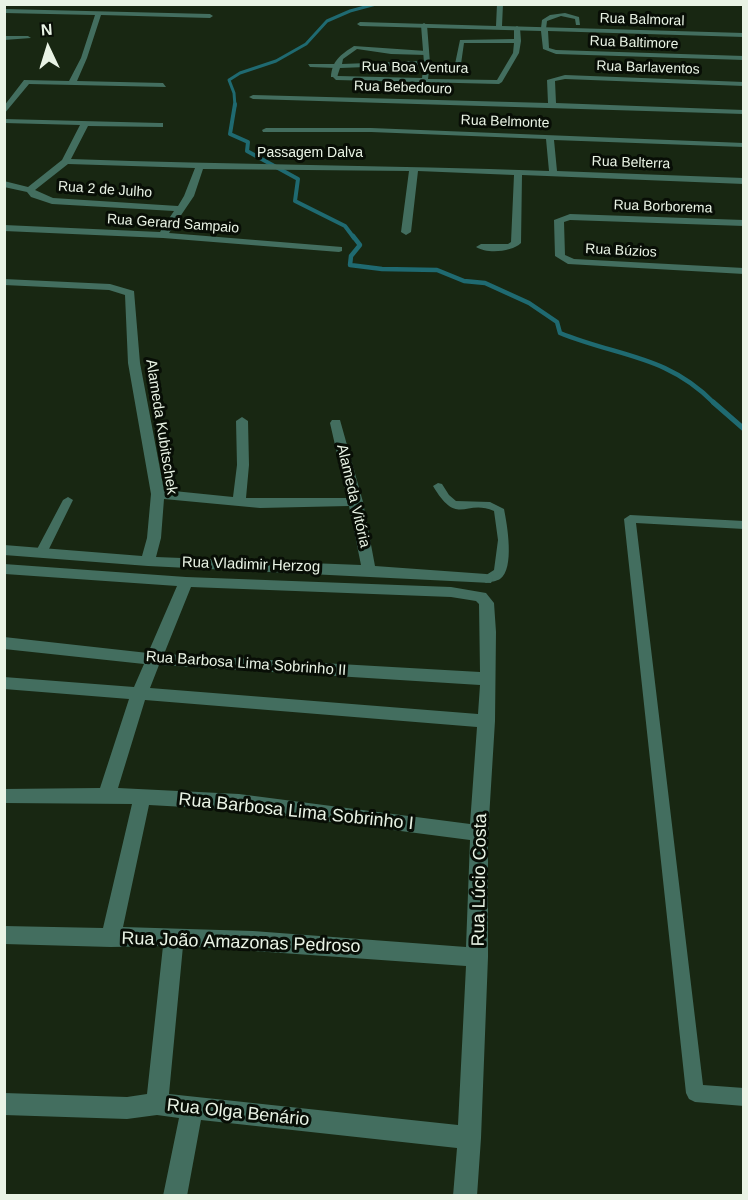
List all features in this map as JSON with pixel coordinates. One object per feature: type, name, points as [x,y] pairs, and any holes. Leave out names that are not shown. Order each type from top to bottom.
[{"type":"street","points":[[499,27],[500,4]]},
{"type":"street","points":[[4,11],[210,16]]},
{"type":"street","points":[[72,82],[84,58],[99,14]]},
{"type":"street","name":"Rua Balmoral","points":[[360,24],[744,35]]},
{"type":"street","name":"Rua Baltimore","points":[[544,28],[546,49],[556,52],[744,58]]},
{"type":"street","points":[[4,38],[28,38]]},
{"type":"street","points":[[334,75],[340,58],[354,48],[426,53]]},
{"type":"street","points":[[336,66],[427,63]]},
{"type":"street","name":"Rua Barlaventos","points":[[552,105],[551,80],[565,77],[744,84]]},
{"type":"street","points":[[4,112],[27,82],[163,84]]},
{"type":"street","name":"Rua Bebedouro","points":[[253,97],[744,112]]},
{"type":"street","points":[[4,121],[160,125]]},
{"type":"street","points":[[30,190],[66,161],[85,124]]},
{"type":"street","name":"Rua Belmonte","points":[[266,130],[371,130],[744,145]]},
{"type":"street","points":[[550,138],[553,173]]},
{"type":"street","name":"Passagem Dalva","points":[[66,161],[553,173]]},
{"type":"street","points":[[163,236],[189,196],[200,166]]},
{"type":"street","points":[[406,232],[414,168]]},
{"type":"street","points":[[481,247],[510,247],[516,243],[518,173]]},
{"type":"street","name":"Rua Belterra","points":[[553,173],[744,181]]},
{"type":"street","name":"Rua 2 de Julho","points":[[4,184],[30,190],[34,195],[52,201],[181,209]]},
{"type":"street","name":"Rua Búzios","points":[[582,217],[566,217],[559,220],[559,253],[565,260],[744,270]]},
{"type":"street","name":"Rua Borborema","points":[[582,217],[744,223]]},
{"type":"street","name":"Rua Gerard Sampaio","points":[[4,228],[163,236],[339,249]]},
{"type":"street","name":"Alameda Kubitschek","points":[[4,282],[110,287],[126,290],[132,297],[134,363],[158,494],[154,538],[148,561]]},
{"type":"street","points":[[239,502],[243,465],[242,422]]},
{"type":"street","name":"Alameda Vitória","points":[[336,423],[356,502],[369,570]]},
{"type":"street","points":[[158,494],[280,504],[356,502]]},
{"type":"street","points":[[10,551],[5,570],[186,582],[139,694],[107,795]]},
{"type":"street","name":"Rua Vladimir Herzog","points":[[10,551],[148,561],[369,570],[486,579]]},
{"type":"street","name":"Rua Lúcio Costa","points":[[186,582],[451,592],[481,597],[486,603],[487,721],[479,833],[478,957],[470,1138],[465,1196]]},
{"type":"street","name":"Rua Barbosa Lima Sobrinho II","points":[[4,643],[153,658],[488,679]]},
{"type":"street","points":[[4,683],[487,721]]},
{"type":"street","name":"Rua Barbosa Lima Sobrinho I","points":[[4,796],[107,795],[239,802],[479,833]]},
{"type":"street","points":[[111,939],[142,797]]},
{"type":"street","name":"Rua João Amazonas Pedroso","points":[[4,935],[111,939],[174,937],[326,944],[478,957]]},
{"type":"street","points":[[157,1104],[174,937]]},
{"type":"street","name":"Rua Olga Benário","points":[[5,1105],[127,1108],[157,1104],[470,1138]]},
{"type":"street","points":[[175,1196],[192,1107]]},
{"type":"lane","points":[[544,28],[545,20],[549,16],[572,15],[577,18],[578,24]]},
{"type":"lane","points":[[424,25],[427,63],[425,80]]},
{"type":"lane","points":[[458,64],[462,41],[518,41],[517,28]]},
{"type":"lane","name":"Rua Boa Ventura","points":[[334,75],[336,78],[499,82],[516,53],[518,41]]},
{"type":"lane","points":[[310,65],[336,66]]},
{"type":"lane","points":[[438,486],[445,501],[452,504],[492,505],[499,509],[504,540],[500,571],[496,576],[486,579]]},
{"type":"lane","points":[[41,553],[68,500]]},
{"type":"lane","points":[[744,525],[630,519],[695,1093],[744,1097]]},
{"type":"waterway","points":[[235,105],[234,93],[229,80],[240,73],[276,61],[306,44],[327,21],[350,11],[376,4]]},
{"type":"waterway","points":[[235,105],[230,134],[248,142],[247,151],[298,179],[295,201],[345,226],[354,238]]},
{"type":"waterway","points":[[353,236],[360,245],[351,256],[350,265],[382,269],[437,270],[464,281],[485,283],[529,303],[557,322],[560,333],[660,366],[696,387],[714,403]]},
{"type":"waterway","points":[[713,402],[744,429]]}]
